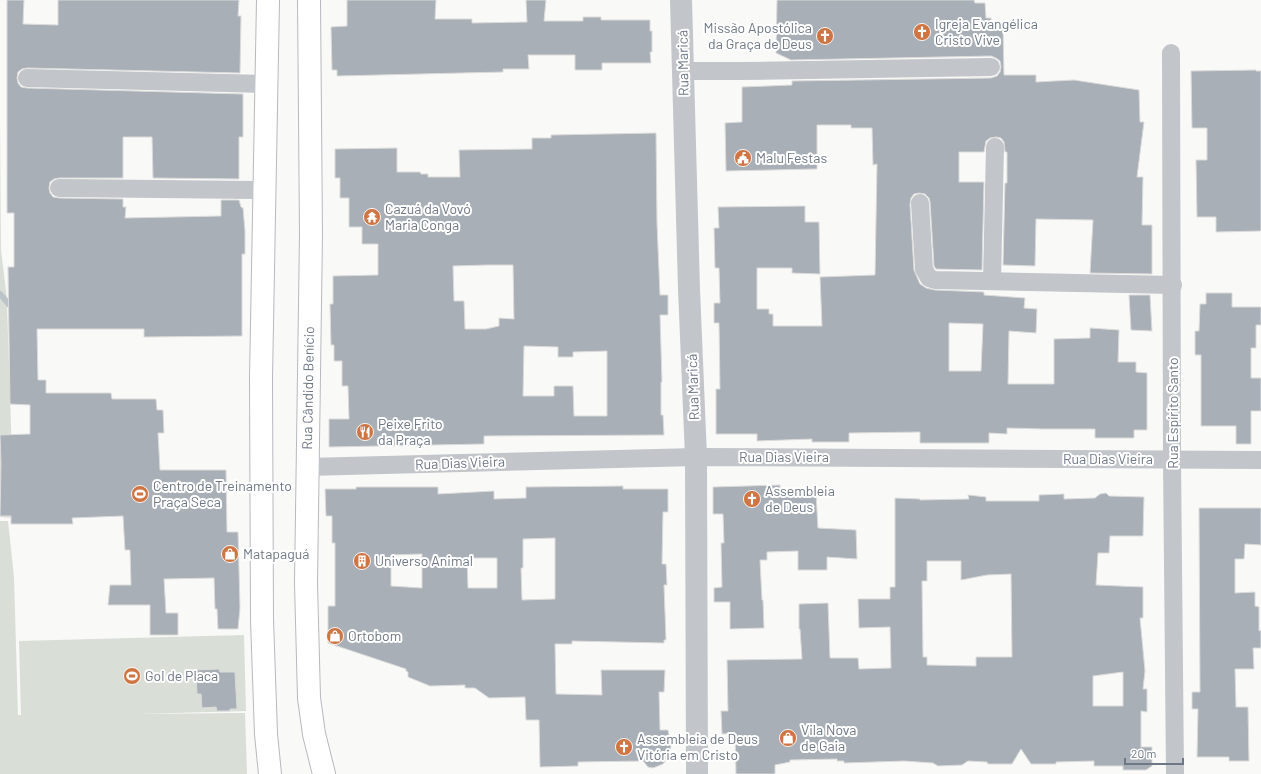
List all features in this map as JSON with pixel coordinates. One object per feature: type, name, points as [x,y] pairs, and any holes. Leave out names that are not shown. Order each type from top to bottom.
[{"type":"main road","points":[[268,0],[261,378],[262,620],[266,734],[270,774]]},
{"type":"main road","name":"Rua Cândido Benício","points":[[309,0],[311,234],[306,583],[309,698],[314,734],[324,774]]},
{"type":"street","name":"Rua Maricá","points":[[682,0],[689,289],[696,457],[697,774]]},
{"type":"street","name":"Rua Espírito Santo","points":[[1171,53],[1173,285],[1172,459],[1175,774]]},
{"type":"street","points":[[683,70],[741,71],[991,67]]},
{"type":"street","points":[[27,78],[266,84]]},
{"type":"street","points":[[992,281],[995,147]]},
{"type":"street","points":[[59,188],[265,190]]},
{"type":"street","points":[[920,203],[924,269],[929,278],[935,280],[1173,285]]},
{"type":"street","name":"Rua Dias Vieira","points":[[307,467],[696,457],[1261,460]]},
{"type":"shaded area","points":[[0,120],[1,250],[7,299],[0,291]]},
{"type":"shaded area","points":[[0,297],[7,305],[14,518],[0,517]]},
{"type":"shaded area","points":[[0,521],[8,521],[14,577],[18,715],[21,715],[19,641],[244,635],[246,711],[137,714],[245,713],[247,774],[0,774]]},
{"type":"building","points":[[7,0],[24,0],[23,24],[58,25],[58,0],[239,0],[238,16],[241,16],[240,73],[27,68],[18,72],[17,78],[21,87],[27,88],[243,94],[243,137],[239,137],[239,179],[153,178],[152,137],[123,137],[123,178],[59,178],[50,182],[49,188],[53,197],[59,198],[123,199],[123,207],[126,207],[125,218],[221,216],[221,200],[239,200],[241,207],[243,208],[245,231],[245,254],[242,254],[242,336],[144,337],[144,329],[37,329],[38,380],[46,380],[46,393],[111,393],[112,399],[156,399],[157,410],[163,410],[164,433],[158,433],[160,470],[226,470],[227,532],[238,532],[240,608],[238,629],[218,629],[217,609],[215,609],[214,578],[164,579],[166,613],[178,613],[178,635],[150,635],[150,605],[108,605],[110,585],[131,585],[130,550],[125,550],[123,516],[72,518],[73,524],[11,524],[11,516],[0,516],[0,435],[30,434],[30,405],[10,404],[8,267],[14,267],[14,213],[7,213]]},
{"type":"building","points":[[347,0],[436,0],[435,19],[472,19],[472,23],[527,22],[526,0],[546,0],[544,21],[583,21],[583,17],[601,17],[601,20],[650,20],[650,31],[652,31],[652,52],[650,52],[651,63],[602,63],[602,70],[575,70],[575,55],[528,55],[529,69],[503,69],[503,72],[337,76],[337,70],[332,70],[331,27],[347,26]]},
{"type":"building","points":[[777,0],[974,0],[975,3],[985,3],[986,18],[991,18],[992,29],[1003,28],[1004,75],[1036,75],[1036,82],[1074,80],[1139,90],[1140,122],[1144,122],[1137,177],[1143,177],[1142,225],[1152,225],[1152,274],[1090,273],[1093,220],[1036,219],[1035,266],[1003,265],[1007,152],[1005,152],[1004,142],[1001,138],[990,138],[986,141],[984,152],[959,152],[959,182],[984,182],[982,270],[936,269],[934,266],[929,198],[925,194],[914,194],[911,198],[910,204],[914,270],[920,284],[926,288],[935,290],[984,292],[984,295],[1025,298],[1024,308],[1037,309],[1036,333],[1009,331],[1008,384],[1054,384],[1054,339],[1090,338],[1090,328],[1119,330],[1118,362],[1136,362],[1136,372],[1147,373],[1147,430],[1134,430],[1134,438],[1095,438],[1095,429],[1007,428],[1007,434],[989,433],[989,443],[920,443],[920,432],[849,433],[849,442],[812,442],[812,439],[757,441],[757,434],[716,434],[716,389],[720,389],[719,323],[714,323],[714,303],[720,303],[719,268],[715,268],[714,228],[719,228],[718,207],[805,206],[805,222],[819,222],[820,274],[792,273],[792,268],[757,268],[757,309],[769,309],[769,314],[773,314],[773,326],[822,326],[820,277],[875,275],[877,164],[873,165],[872,128],[851,128],[851,125],[817,125],[817,169],[726,171],[725,123],[742,122],[742,87],[792,85],[792,81],[991,78],[997,76],[1001,67],[1000,61],[991,56],[791,60],[776,53]],"holes":[[[949,323],[983,324],[981,371],[949,371]]]},
{"type":"building","points":[[1191,71],[1261,71],[1261,231],[1216,232],[1216,217],[1197,217],[1196,160],[1207,160],[1207,128],[1192,128]]},
{"type":"building","points":[[656,133],[657,223],[660,295],[668,295],[668,315],[660,315],[662,382],[661,415],[663,415],[664,435],[484,436],[484,444],[329,447],[329,419],[349,419],[348,386],[342,386],[342,361],[334,361],[334,345],[331,345],[330,304],[333,304],[333,276],[378,275],[378,244],[362,244],[362,227],[349,227],[349,198],[340,198],[340,178],[335,178],[335,149],[397,148],[397,172],[420,172],[421,174],[428,174],[428,177],[460,177],[459,150],[532,149],[532,138],[551,138],[551,135]],"holes":[[[513,265],[514,319],[499,318],[499,326],[486,329],[465,329],[464,301],[454,301],[453,266]],[[524,346],[558,347],[558,357],[573,357],[573,352],[607,351],[607,416],[574,416],[573,386],[554,386],[554,396],[523,396]]]},
{"type":"building","points":[[1206,293],[1232,293],[1232,307],[1261,307],[1261,325],[1256,325],[1256,348],[1251,348],[1251,378],[1261,378],[1261,411],[1251,411],[1251,444],[1236,444],[1236,426],[1201,426],[1201,355],[1195,355],[1195,331],[1199,331],[1200,304],[1206,304]]},
{"type":"building","points":[[1129,295],[1150,295],[1152,331],[1131,330]]},
{"type":"building","points":[[780,485],[780,492],[816,493],[818,528],[856,530],[857,559],[827,557],[827,570],[798,570],[798,551],[767,552],[767,560],[760,560],[764,628],[730,629],[730,602],[714,602],[714,588],[722,587],[721,543],[724,543],[723,514],[713,514],[713,487]]},
{"type":"building","points":[[623,486],[623,489],[668,489],[668,512],[663,512],[662,564],[666,564],[667,585],[664,585],[666,640],[664,640],[664,643],[572,641],[572,644],[555,644],[556,694],[602,695],[601,670],[665,670],[664,692],[659,692],[660,730],[668,730],[671,746],[669,756],[663,764],[653,768],[648,767],[643,761],[578,762],[578,766],[540,767],[539,720],[526,720],[525,697],[489,698],[475,688],[465,688],[465,685],[430,686],[408,677],[408,672],[406,669],[328,643],[328,606],[335,606],[335,543],[332,543],[332,516],[326,516],[325,489],[356,489],[356,487],[438,487],[438,494],[494,491],[494,499],[526,498],[526,487]],"holes":[[[555,538],[555,599],[522,600],[521,568],[523,568],[523,539]],[[422,554],[422,588],[391,586],[391,555]],[[467,558],[497,558],[497,588],[468,588]]]},
{"type":"building","points":[[1106,493],[1109,496],[1144,497],[1143,536],[1110,536],[1109,553],[1098,553],[1096,585],[1143,587],[1143,618],[1140,618],[1145,671],[1143,689],[1147,689],[1147,712],[1141,711],[1141,747],[1152,747],[1152,766],[1146,770],[1123,770],[1123,766],[1094,766],[1094,761],[1031,764],[1021,749],[1012,764],[988,764],[987,762],[968,761],[962,765],[938,766],[933,763],[904,761],[844,763],[844,761],[837,761],[837,759],[790,760],[790,762],[775,765],[775,774],[736,774],[735,733],[722,734],[721,711],[728,711],[727,660],[802,659],[799,629],[799,604],[828,603],[830,658],[858,658],[859,669],[891,668],[890,627],[859,628],[858,599],[890,599],[890,587],[895,587],[895,498],[920,500],[969,499],[968,495],[986,497],[986,501],[1039,501],[1039,495],[1064,494],[1064,499],[1095,498],[1100,494]],"holes":[[[927,561],[961,561],[961,580],[987,575],[1011,574],[1012,657],[976,657],[976,666],[927,665],[927,657],[923,657],[922,581],[927,581]],[[1123,672],[1123,706],[1093,706],[1093,676]]]},
{"type":"building","points":[[1199,508],[1261,508],[1261,545],[1245,544],[1244,559],[1235,559],[1235,593],[1255,592],[1255,606],[1259,607],[1259,631],[1261,630],[1261,648],[1253,648],[1254,669],[1235,669],[1236,707],[1248,707],[1249,761],[1229,761],[1229,757],[1197,757],[1198,709],[1192,709],[1192,692],[1200,692]]},
{"type":"building","points":[[219,669],[220,672],[235,672],[237,709],[230,709],[230,711],[217,711],[216,707],[202,708],[201,694],[197,694],[196,670]]},
{"type":"waterway","points":[[0,294],[14,310]]},
{"type":"place","name":"Igreja Evangélica Cristo Vive","points":[[922,32]]},
{"type":"place","name":"Missão Apostólica da Graça de Deus","points":[[825,36]]},
{"type":"place","name":"Malu Festas","points":[[743,158]]},
{"type":"place","name":"Cazuá da Vovó Maria Conga","points":[[372,217]]},
{"type":"place","name":"Peixe Frito da Praça","points":[[365,432]]},
{"type":"place","name":"Centro de Treinamento Praça Seca","points":[[140,494]]},
{"type":"place","name":"Assembleia de Deus","points":[[752,499]]},
{"type":"place","name":"Matapaguá","points":[[230,554]]},
{"type":"place","name":"Universo Animal","points":[[362,561]]},
{"type":"place","name":"Ortobom","points":[[335,636]]},
{"type":"place","name":"Gol de Placa","points":[[132,676]]},
{"type":"place","name":"Vila Nova de Gaia","points":[[788,738]]},
{"type":"place","name":"Assembleia de Deus Vitória em Cristo","points":[[624,747]]}]
